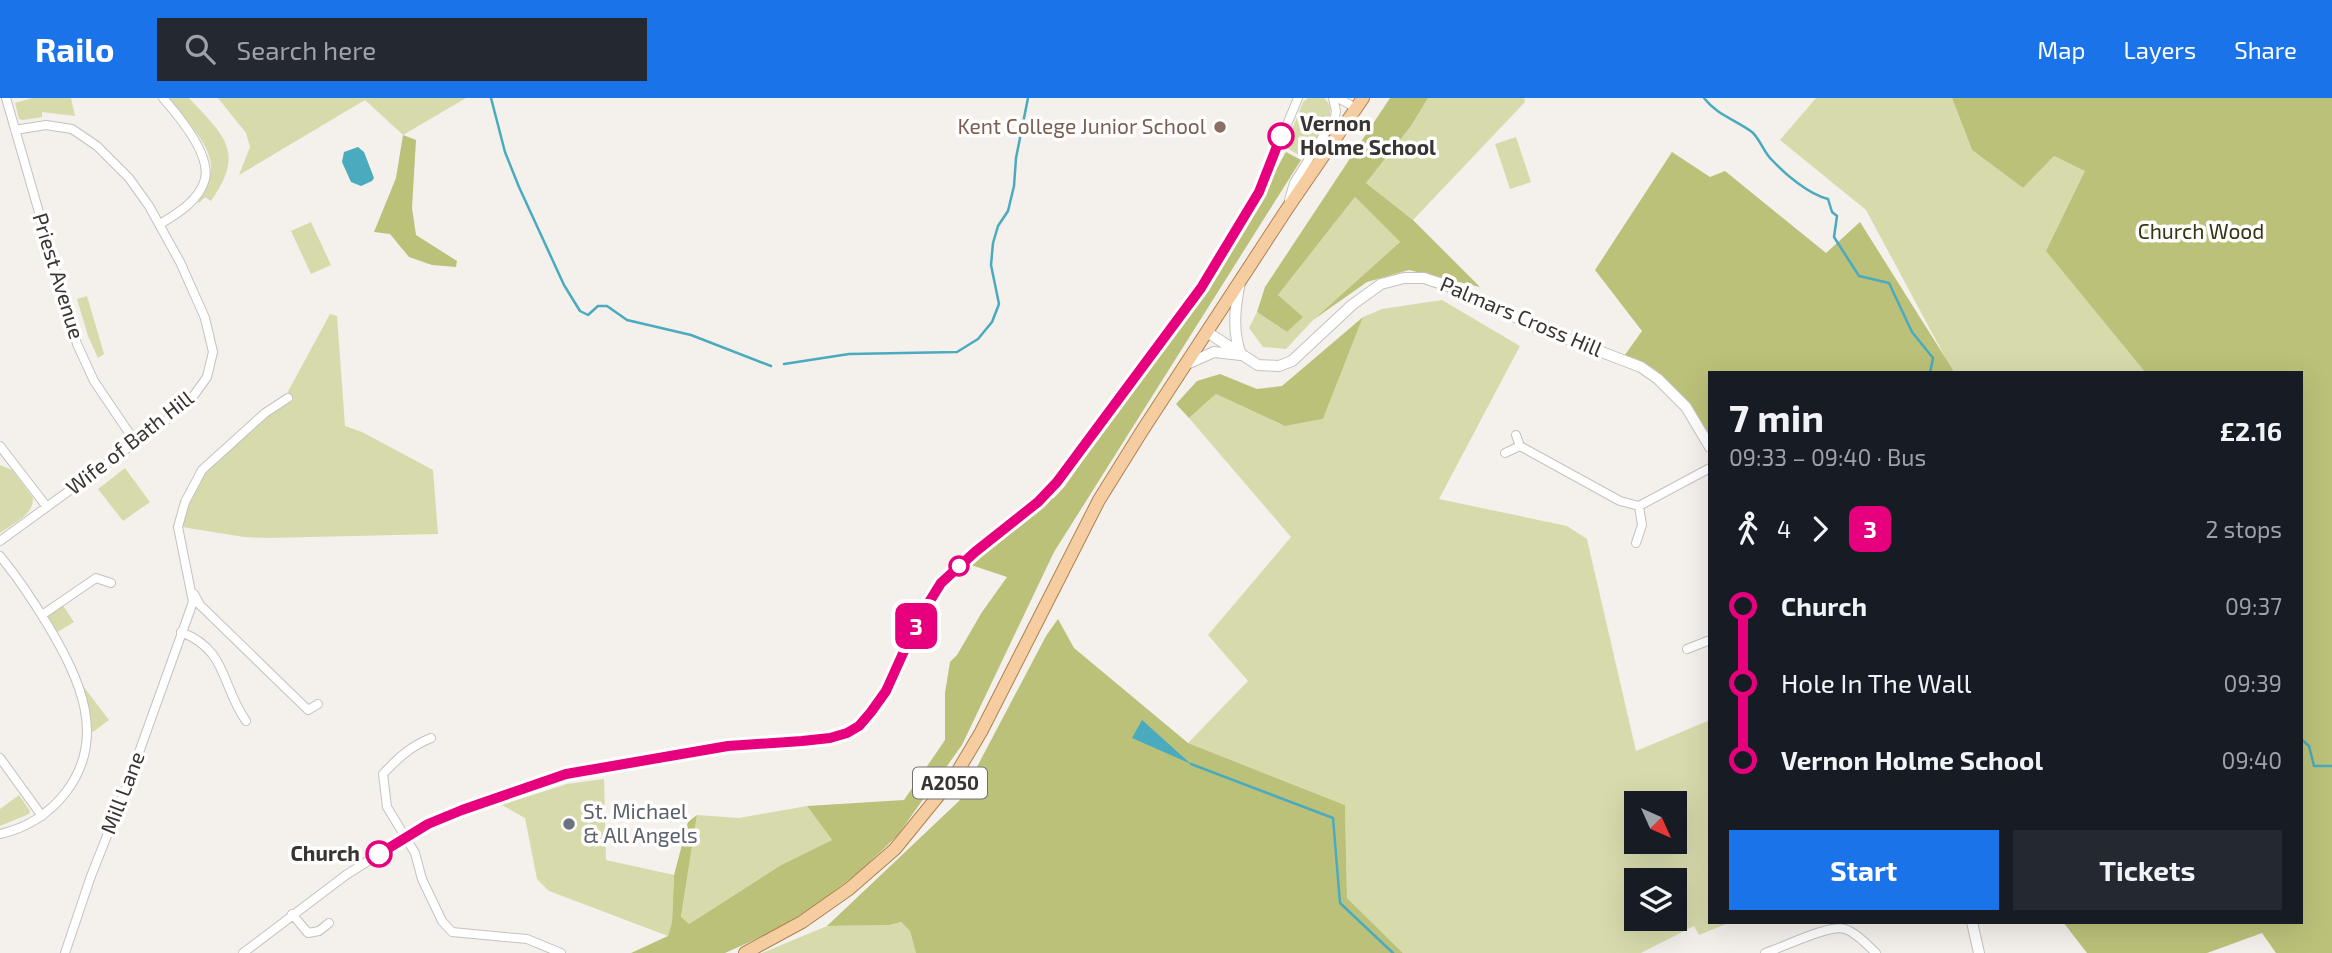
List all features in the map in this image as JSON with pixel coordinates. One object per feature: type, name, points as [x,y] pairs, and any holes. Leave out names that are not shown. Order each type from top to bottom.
[{"type":"main road","name":"A2050","points":[[745,953],[802,922],[849,889],[895,849],[950,783],[981,732],[1099,500],[1287,209],[1359,103]]},
{"type":"street","name":"Priest Avenue","points":[[6,98],[77,344],[94,381],[136,443]]},
{"type":"street","points":[[160,225],[189,203],[202,186],[206,172],[202,156],[191,134],[163,98]]},
{"type":"street","points":[[243,953],[346,875],[406,837],[462,810],[566,774],[728,746],[830,738],[859,726],[886,691],[918,620],[936,589],[975,552],[1038,502],[1057,482],[1201,288],[1259,192],[1298,98]]},
{"type":"street","points":[[1287,209],[1293,183],[1335,117],[1335,98],[1359,103]]},
{"type":"street","name":"Wife of Bath Hill","points":[[0,541],[136,443],[192,398],[207,377],[212,359],[212,341],[205,317],[160,225],[130,178],[79,132],[46,125],[15,130]]},
{"type":"street","name":"Palmars Cross Hill","points":[[1207,332],[1258,365],[1270,367],[1287,364],[1352,305],[1381,284],[1404,278],[1424,278],[1451,287],[1541,330],[1641,367],[1678,398],[1708,444]]},
{"type":"street","points":[[1185,365],[1214,352],[1241,355],[1236,342],[1235,308],[1241,280]]},
{"type":"street","name":"Mill Lane","points":[[288,398],[265,413],[202,470],[189,492],[178,527],[188,584],[200,605],[308,710],[318,704]]},
{"type":"street","points":[[1516,435],[1520,446],[1620,502],[1639,506],[1708,469]]},
{"type":"street","points":[[1505,453],[1520,446]]},
{"type":"street","points":[[2,452],[47,507]]},
{"type":"street","points":[[1636,543],[1642,525],[1639,506]]},
{"type":"street","points":[[0,556],[20,581],[72,667],[84,697],[87,729],[86,745],[77,775],[60,800],[42,816],[12,832],[0,834]]},
{"type":"street","points":[[42,615],[96,578],[111,583]]},
{"type":"street","name":"Mill Lane","points":[[65,953],[193,602],[192,591]]},
{"type":"street","points":[[181,632],[212,650],[236,708],[246,721]]},
{"type":"street","points":[[1688,649],[1708,641]]},
{"type":"street","points":[[431,738],[414,745],[383,774],[387,807],[415,853],[422,879],[442,922],[452,932],[527,939],[561,953]]},
{"type":"street","points":[[0,758],[42,816]]},
{"type":"street","points":[[292,914],[308,933],[319,931],[329,923]]},
{"type":"street","points":[[1972,924],[1979,953]]},
{"type":"street","points":[[1765,953],[1789,950],[1829,928],[1840,928],[1858,937],[1876,953]]},
{"type":"green space","points":[[32,98],[71,98],[75,116],[42,112],[42,117],[19,119],[15,103]]},
{"type":"green space","points":[[166,98],[189,98],[221,134],[226,145],[229,156],[227,169],[222,184],[211,201],[205,197],[199,203],[198,200],[211,169],[207,150],[195,130]]},
{"type":"green space","points":[[218,98],[466,98],[403,135],[365,100],[239,175],[250,147],[246,133]]},
{"type":"green space","points":[[1308,98],[1324,98],[1330,112],[1325,128],[1304,158],[1285,147],[1303,102]]},
{"type":"green space","points":[[1390,98],[1428,98],[1411,126],[1366,183],[1413,220],[1480,287],[1409,270],[1367,282],[1313,320],[1400,242],[1355,197],[1278,295],[1303,317],[1287,332],[1257,312],[1265,287]]},
{"type":"green space","points":[[1428,98],[1524,98],[1525,102],[1413,220],[1366,183],[1411,126]]},
{"type":"green space","points":[[1816,98],[1952,98],[1972,150],[2023,188],[2054,156],[2086,171],[2145,371],[1952,371],[1866,210],[1780,140]]},
{"type":"green space","name":"Church Wood","points":[[1952,98],[2332,98],[2332,953],[2276,953],[2262,933],[2207,953],[2087,953],[2065,924],[2303,924],[2303,371],[2144,371],[2046,251],[2085,171],[2054,156],[2023,188],[1972,150]]},
{"type":"green space","points":[[403,135],[416,140],[412,208],[416,235],[457,261],[456,267],[432,265],[409,257],[390,234],[374,232],[396,178]]},
{"type":"green space","points":[[1516,137],[1531,182],[1510,189],[1495,144]]},
{"type":"green space","points":[[1286,152],[1301,160],[1054,552],[962,745],[897,836],[859,872],[818,904],[772,932],[725,953],[631,953],[668,936],[672,922],[674,875],[688,822],[697,815],[681,917],[689,924],[781,865],[832,840],[807,806],[904,800],[945,740],[945,693],[950,662],[1007,577],[971,565],[984,548],[1048,498],[1054,498],[1065,486],[1160,350],[1183,324],[1227,256]]},
{"type":"green space","points":[[1672,152],[1710,177],[1725,171],[1826,253],[1860,222],[1953,370],[1708,371],[1708,444],[1670,389],[1622,359],[1642,331],[1595,270]]},
{"type":"green space","points":[[1355,197],[1400,242],[1313,320],[1286,349],[1263,347],[1249,328],[1257,312],[1287,332],[1302,317],[1278,295]]},
{"type":"green space","points":[[311,222],[331,265],[311,274],[291,231]]},
{"type":"green space","points":[[87,296],[104,354],[98,358],[77,299]]},
{"type":"green space","points":[[1442,300],[1520,346],[1439,499],[1567,526],[1587,539],[1636,751],[1708,721],[1708,924],[1726,924],[1699,935],[1694,926],[1687,930],[1687,868],[1624,868],[1624,931],[1684,931],[1641,953],[1403,953],[1347,898],[1345,805],[1188,743],[1248,681],[1208,635],[1291,537],[1189,418],[1216,394],[1285,426],[1323,419],[1363,317],[1382,309]]},
{"type":"green space","points":[[330,314],[337,316],[345,426],[362,432],[433,470],[438,534],[269,538],[244,537],[182,527],[186,503],[205,471],[264,419],[294,399],[285,397]]},
{"type":"green space","points":[[1363,317],[1323,419],[1285,426],[1216,394],[1189,418],[1176,404],[1197,381],[1220,374],[1257,389],[1282,386]]},
{"type":"green space","points":[[0,465],[12,470],[33,498],[26,514],[0,533]]},
{"type":"green space","points":[[125,468],[150,502],[123,521],[98,489]]},
{"type":"green space","points":[[62,604],[74,622],[56,633],[45,615]]},
{"type":"green space","points":[[1058,619],[1074,648],[1188,743],[1345,805],[1347,898],[1403,953],[916,953],[910,931],[901,922],[890,925],[827,926],[959,801],[1046,636]]},
{"type":"green space","points":[[83,686],[109,720],[93,732],[91,730]]},
{"type":"green space","points":[[604,779],[606,860],[674,875],[672,922],[668,936],[549,891],[537,879],[525,818],[502,805],[567,784]]},
{"type":"green space","points":[[19,795],[30,811],[29,814],[0,826],[0,809]]},
{"type":"green space","points":[[807,806],[832,840],[781,865],[689,924],[681,918],[697,815],[739,818]]},
{"type":"green space","points":[[901,922],[910,931],[916,953],[762,953],[827,926],[890,925]]},
{"type":"water","points":[[358,147],[364,152],[374,178],[361,186],[351,182],[342,162],[344,152]]},
{"type":"water","points":[[1142,720],[1191,764],[1132,738]]},
{"type":"waterway","points":[[491,98],[505,152],[519,187],[564,285],[580,311],[588,315],[598,306],[607,306],[627,320],[691,335],[771,366]]},
{"type":"waterway","points":[[784,364],[849,354],[957,352],[978,339],[992,322],[999,304],[991,265],[993,243],[998,226],[1008,211],[1028,98]]},
{"type":"waterway","points":[[1704,98],[1721,113],[1752,132],[1768,156],[1790,177],[1813,193],[1828,199],[1832,212],[1837,216],[1834,237],[1859,276],[1889,283],[1912,332],[1933,358],[1930,371]]},
{"type":"waterway","points":[[2303,741],[2309,746],[2314,766],[2332,766]]},
{"type":"waterway","points":[[1191,764],[1333,818],[1340,903],[1393,953]]},
{"type":"bus line","name":"3","points":[[379,854],[428,824],[566,774],[728,746],[830,738],[859,726],[886,691],[918,620],[941,583],[1038,502],[1057,482],[1201,288],[1259,192],[1281,136]]},
{"type":"place","name":"Kent College Junior School","points":[[1220,127]]},
{"type":"place","name":"Vernon Holme School","points":[[1281,136]]},
{"type":"place","name":"St. Michael & All Angels","points":[[569,824]]},
{"type":"place","name":"Church","points":[[379,854]]}]
